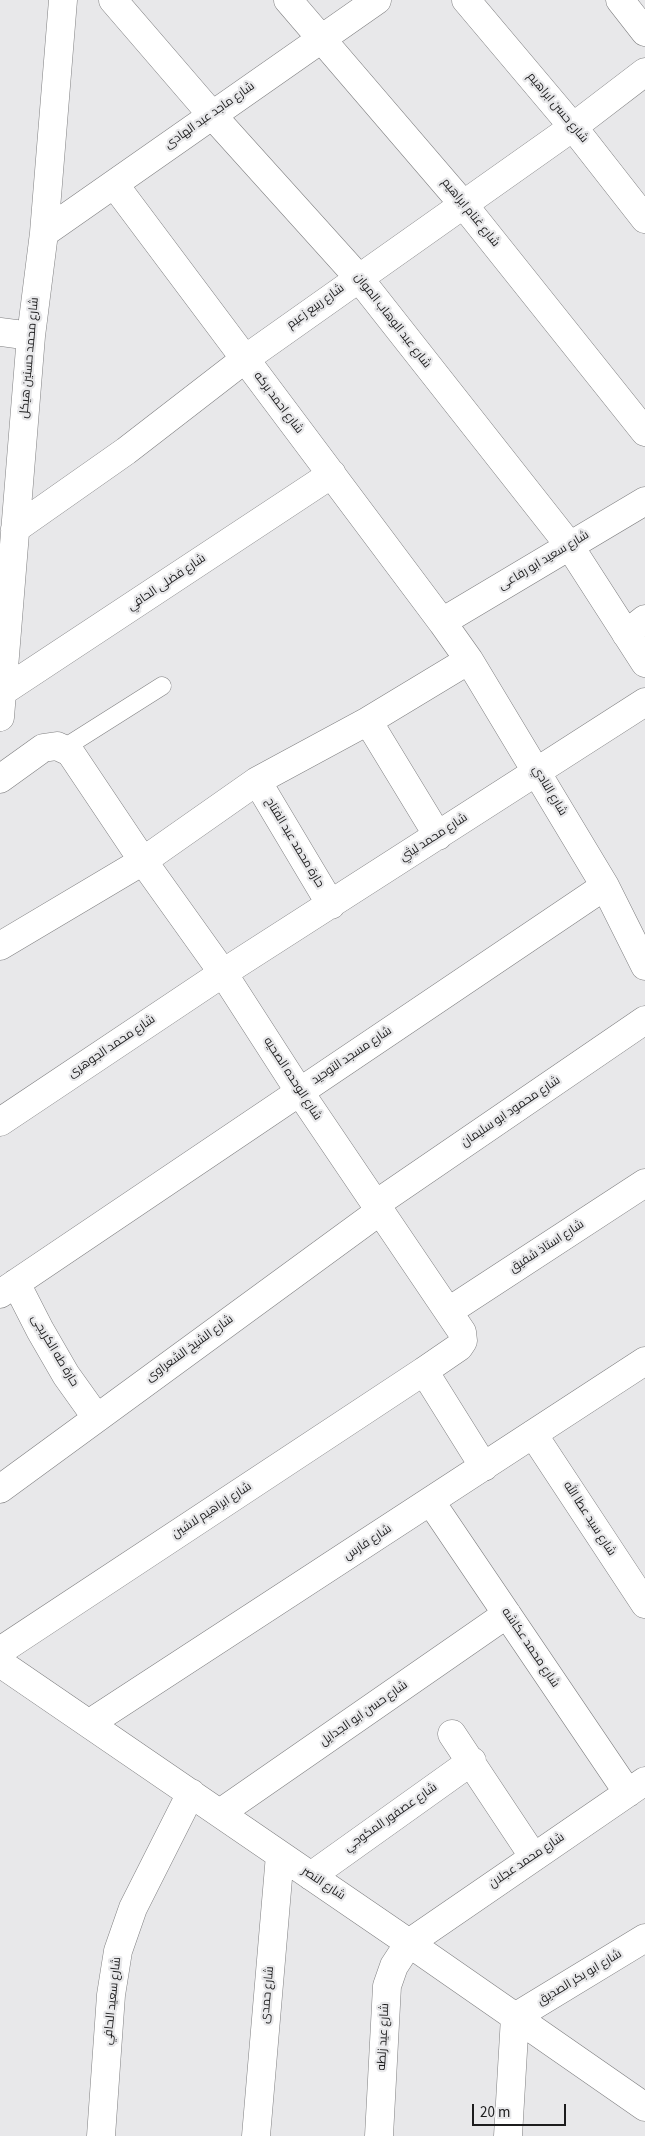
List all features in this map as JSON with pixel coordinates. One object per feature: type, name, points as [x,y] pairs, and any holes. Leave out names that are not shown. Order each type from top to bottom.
[{"type":"street","name":"شارع محمد حسنين هيكل","points":[[1,704],[31,336],[44,233],[63,0]]},
{"type":"street","name":"شارع عبد الوهاب الموان","points":[[113,0],[212,115],[358,277],[636,627],[645,662]]},
{"type":"street","name":"شارع غنام ابراهيم","points":[[288,0],[463,204],[645,432]]},
{"type":"street","name":"شارع ماجد عبد الهادى","points":[[44,233],[376,0]]},
{"type":"street","name":"شارع حسن ابراهيم","points":[[466,0],[573,127],[645,219]]},
{"type":"street","points":[[620,0],[645,32]]},
{"type":"street","name":"شارع ربيع زعيم","points":[[15,529],[126,451],[245,359],[358,277],[573,127],[645,72]]},
{"type":"street","name":"شارع احمد بركه","points":[[114,184],[442,622]]},
{"type":"street","points":[[0,332],[31,336]]},
{"type":"street","name":"شارع فضلى الحافي","points":[[1,704],[332,474]]},
{"type":"street","name":"شارع سعيد ابو رفاعى","points":[[442,622],[645,500]]},
{"type":"street","name":"شارع النادي","points":[[442,622],[469,660],[538,772],[605,886],[645,966]]},
{"type":"street","points":[[0,946],[143,861],[257,781],[368,721],[469,660]]},
{"type":"street","name":"شارع محمد ليثي","points":[[223,973],[645,702]]},
{"type":"street","points":[[368,721],[438,836]]},
{"type":"street","points":[[0,779],[43,748],[50,746],[64,748]]},
{"type":"street","name":"شارع الوحده الصحيه","points":[[64,748],[70,752],[143,861],[223,973],[299,1091],[462,1332],[463,1341],[459,1347],[424,1371]]},
{"type":"street","name":"حارة محمد عبد الفتاح","points":[[257,781],[331,904]]},
{"type":"street","name":"شارع مسجد التوحيد","points":[[8,1288],[605,886]]},
{"type":"street","name":"شارع محمد الجوهرى","points":[[0,1122],[223,973]]},
{"type":"street","name":"شارع محمود ابو سليمان","points":[[378,1208],[645,1020]]},
{"type":"street","name":"شارع استاذ شفيق","points":[[449,1311],[645,1183]]},
{"type":"street","name":"شارع الشيخ الشعراوى","points":[[0,1489],[378,1208]]},
{"type":"street","name":"حارة طه الكريجى","points":[[8,1288],[96,1417]]},
{"type":"street","name":"شارع فارس","points":[[90,1724],[533,1434],[643,1366]]},
{"type":"street","points":[[424,1371],[484,1467]]},
{"type":"street","name":"شارع ابراهيم لاشين","points":[[0,1651],[424,1371]]},
{"type":"street","name":"شارع سيد عطا الله","points":[[533,1434],[645,1604]]},
{"type":"street","name":"شارع محمد عكاشه","points":[[431,1502],[507,1614],[636,1787]]},
{"type":"street","name":"شارع حسن ابو الجدايل","points":[[220,1813],[507,1614]]},
{"type":"street","name":"شارع النصر","points":[[0,1663],[645,2107]]},
{"type":"street","points":[[452,1734],[472,1761],[533,1856]]},
{"type":"street","name":"شارع عصفور المكوجي","points":[[311,1876],[472,1761]]},
{"type":"street","name":"شارع محمد عجلان","points":[[409,1943],[636,1787]]},
{"type":"street","name":"شارع سعيد الحافي","points":[[101,2136],[111,1995],[118,1951],[133,1908],[191,1793]]},
{"type":"street","name":"شارع حمدى","points":[[256,2136],[280,1855]]},
{"type":"street","name":"شارع عيد زلطه","points":[[379,2136],[387,1986],[394,1966],[409,1943]]},
{"type":"street","name":"شارع ابو بكر الصديق","points":[[515,2017],[640,1950]]},
{"type":"street","points":[[508,2136],[515,2017]]},
{"type":"lane","points":[[64,748],[162,686]]}]
